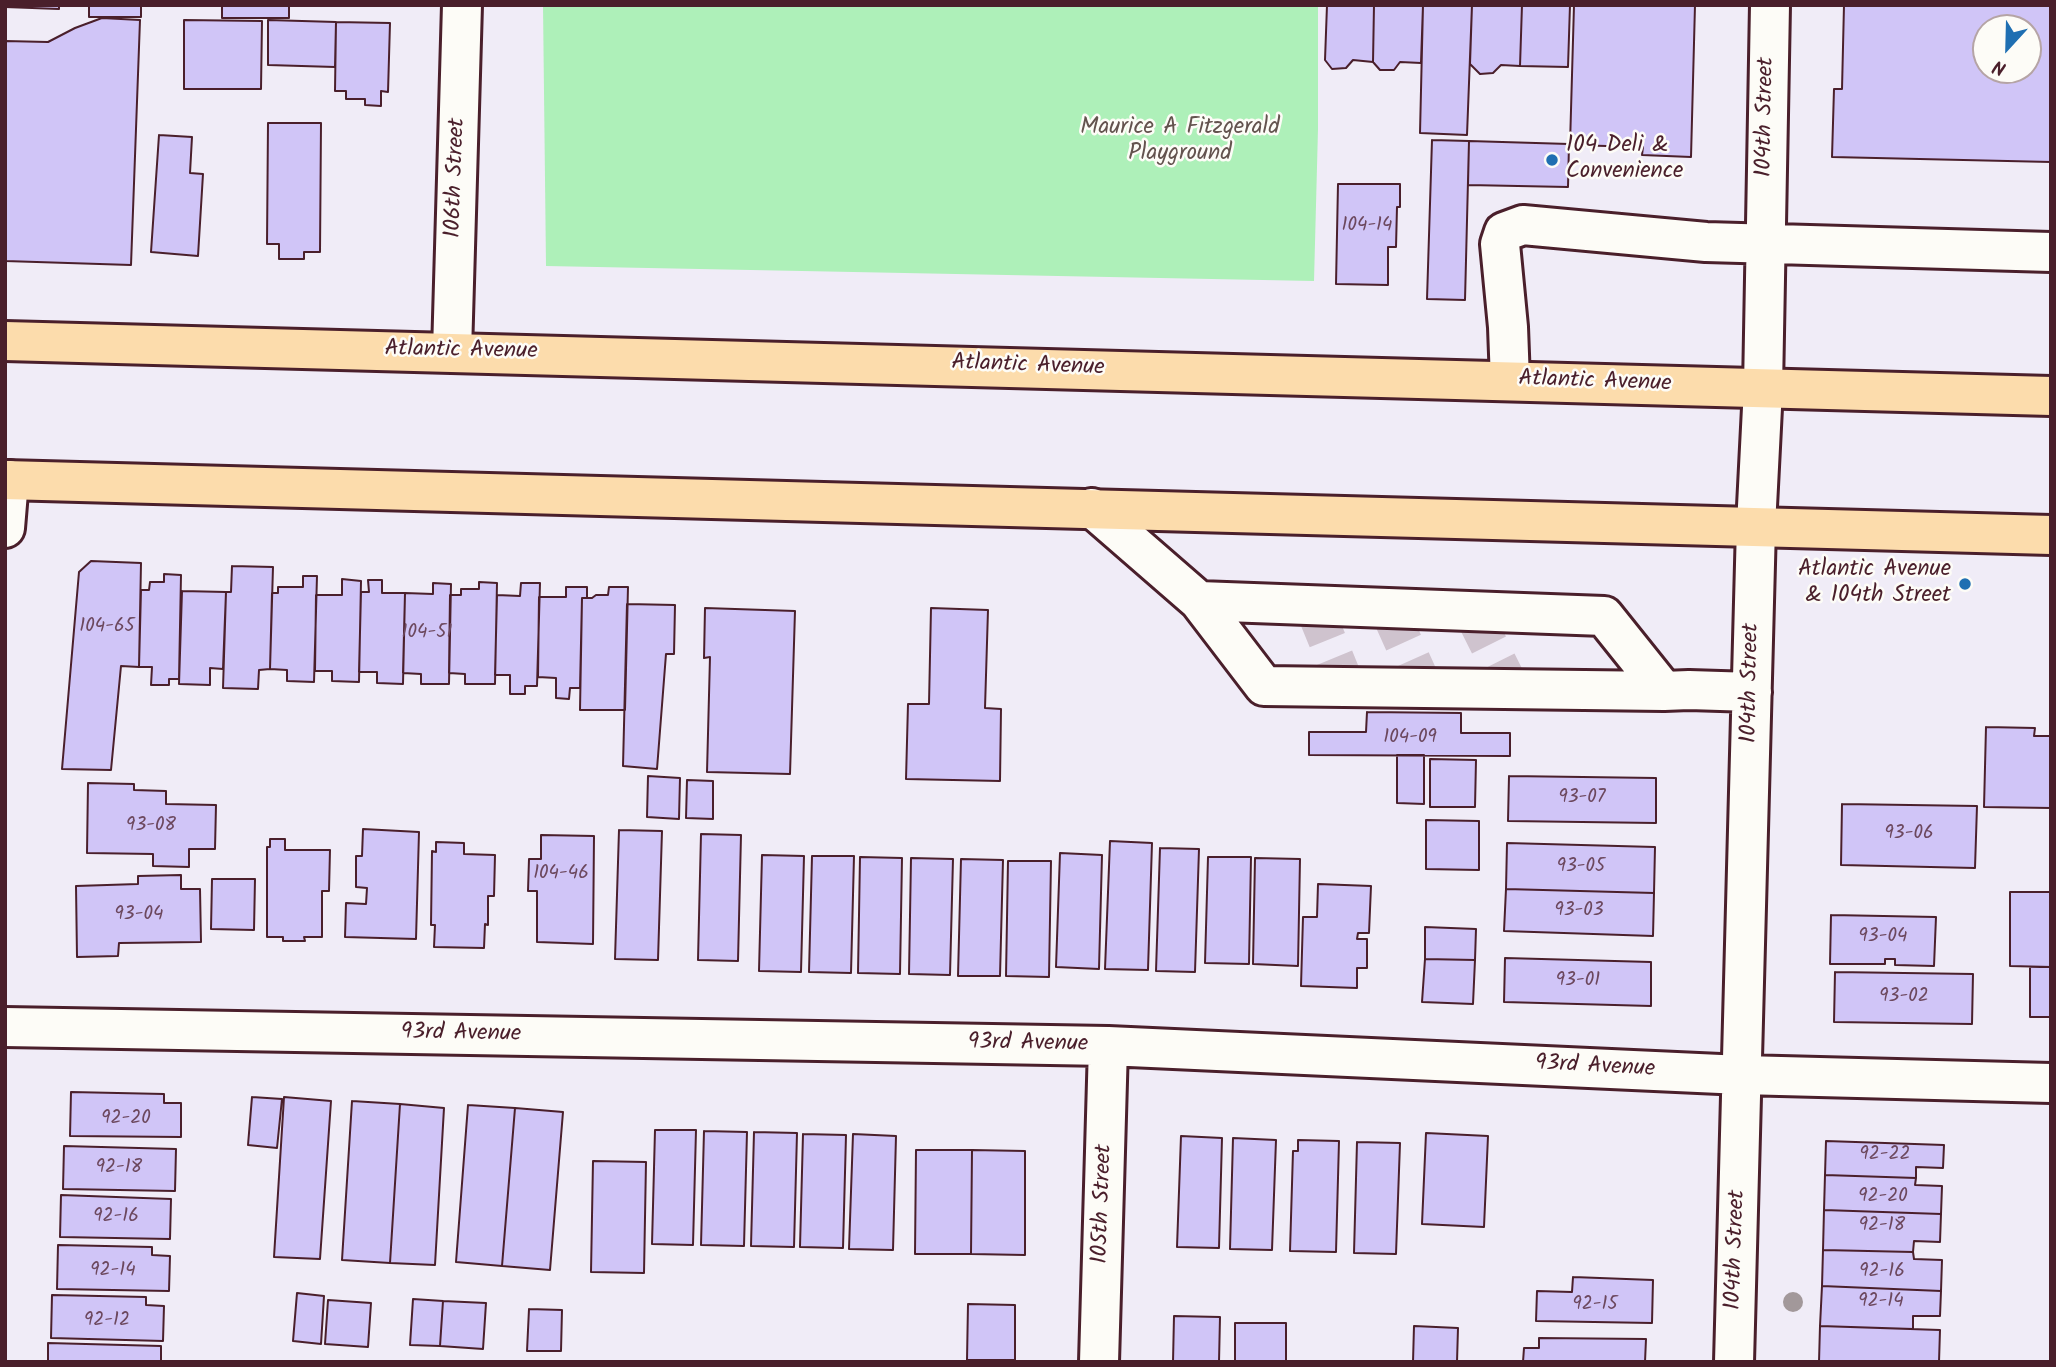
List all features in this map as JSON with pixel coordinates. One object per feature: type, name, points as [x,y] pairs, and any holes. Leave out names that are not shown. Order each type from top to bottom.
[{"type":"main road","name":"Atlantic Avenue","points":[[5,341],[2051,396]]},
{"type":"main road","points":[[7,480],[2051,535]]},
{"type":"street","name":"106th Street","points":[[452,352],[462,5]]},
{"type":"street","name":"104th Street","points":[[1734,1362],[1756,526],[1763,387],[1770,5]]},
{"type":"street","points":[[1510,381],[1500,244],[1504,232],[1523,225],[1706,242],[2051,252]]},
{"type":"street","points":[[5,528],[7,480]]},
{"type":"street","points":[[1092,508],[1199,601],[1264,685],[1752,692]]},
{"type":"street","points":[[1199,601],[1604,616],[1664,691]]},
{"type":"street","name":"93rd Avenue","points":[[5,1027],[1108,1046],[1742,1075],[2051,1083]]},
{"type":"street","name":"105th Street","points":[[1099,1362],[1108,1046]]},
{"type":"green space","name":"Maurice A Fitzgerald Playground","points":[[543,5],[1318,5],[1314,281],[546,266]]},
{"type":"building","points":[[59,5],[59,9],[5,7]]},
{"type":"building","points":[[89,5],[141,5],[141,17],[89,17]]},
{"type":"building","points":[[222,5],[289,5],[289,18],[222,18]]},
{"type":"building","points":[[1327,5],[1374,5],[1373,62],[1353,60],[1346,68],[1332,69],[1325,60]]},
{"type":"building","points":[[1374,5],[1423,5],[1421,63],[1400,62],[1394,70],[1380,70],[1373,62]]},
{"type":"building","points":[[1423,5],[1472,5],[1467,135],[1420,133]]},
{"type":"building","points":[[1472,5],[1522,5],[1520,66],[1501,65],[1493,73],[1480,74],[1470,64]]},
{"type":"building","points":[[1522,5],[1570,5],[1568,67],[1520,66]]},
{"type":"building","points":[[1574,5],[1695,5],[1691,157],[1642,155],[1643,147],[1570,145]]},
{"type":"building","points":[[1844,5],[2051,5],[2051,162],[1832,157],[1834,89],[1842,89]]},
{"type":"building","points":[[102,18],[140,20],[131,265],[5,261],[5,41],[48,42]]},
{"type":"building","points":[[184,20],[262,21],[261,89],[184,89]]},
{"type":"building","points":[[268,20],[336,22],[335,67],[268,65]]},
{"type":"building","points":[[336,22],[390,23],[388,92],[381,91],[381,106],[365,105],[365,99],[346,99],[346,91],[335,91]]},
{"type":"building","points":[[268,123],[321,123],[320,252],[304,252],[304,259],[279,259],[279,244],[267,244]]},
{"type":"building","points":[[159,135],[192,137],[190,173],[203,174],[198,256],[151,252]]},
{"type":"building","points":[[1432,140],[1469,141],[1465,300],[1427,299]]},
{"type":"building","points":[[1469,141],[1569,144],[1568,187],[1468,185]]},
{"type":"building","points":[[1338,184],[1400,184],[1396,247],[1388,247],[1388,285],[1336,284]]},
{"type":"building","points":[[91,561],[141,563],[139,667],[121,666],[111,770],[62,769],[79,572]]},
{"type":"building","points":[[232,566],[273,567],[270,669],[259,670],[258,689],[223,688],[226,592],[231,592]]},
{"type":"building","points":[[164,574],[181,575],[179,679],[169,679],[169,685],[151,685],[152,667],[139,667],[141,590],[149,590],[150,582],[164,582]]},
{"type":"building","points":[[303,576],[317,576],[314,682],[287,681],[287,670],[270,669],[272,593],[278,593],[278,587],[303,587]]},
{"type":"building","points":[[342,579],[361,581],[359,682],[332,681],[332,671],[315,671],[316,595],[342,595]]},
{"type":"building","points":[[368,580],[382,580],[382,593],[405,593],[403,684],[377,683],[377,672],[359,672],[361,592],[369,592]]},
{"type":"building","points":[[479,582],[497,583],[495,684],[465,684],[465,674],[449,673],[450,595],[461,595],[461,589],[479,589]]},
{"type":"building","points":[[433,583],[451,584],[449,684],[421,684],[421,674],[403,673],[405,593],[433,594]]},
{"type":"building","points":[[521,583],[540,583],[537,686],[525,686],[525,694],[510,694],[510,675],[495,675],[497,595],[520,596]]},
{"type":"building","points":[[566,587],[587,587],[587,598],[582,598],[580,688],[570,688],[569,699],[556,698],[556,678],[538,677],[539,597],[566,597]]},
{"type":"building","points":[[609,587],[628,587],[625,710],[580,710],[582,598],[608,595]]},
{"type":"building","points":[[182,591],[226,592],[223,669],[210,668],[210,685],[179,684]]},
{"type":"building","points":[[627,604],[675,605],[674,654],[666,654],[657,769],[623,766]]},
{"type":"building","points":[[705,608],[795,611],[790,774],[707,772],[710,657],[704,658]]},
{"type":"building","points":[[931,608],[988,610],[985,708],[1001,709],[1000,781],[906,779],[908,704],[929,704]]},
{"type":"building","points":[[1367,712],[1461,713],[1461,733],[1510,733],[1510,756],[1309,755],[1309,732],[1366,732]]},
{"type":"building","points":[[1986,727],[2035,728],[2034,736],[2051,736],[2051,808],[1984,807]]},
{"type":"building","points":[[1397,755],[1424,755],[1424,804],[1397,803]]},
{"type":"building","points":[[1430,759],[1476,760],[1475,807],[1430,807]]},
{"type":"building","points":[[648,776],[680,778],[679,819],[647,817]]},
{"type":"building","points":[[1509,776],[1656,778],[1656,823],[1508,821]]},
{"type":"building","points":[[687,780],[713,781],[713,819],[686,818]]},
{"type":"building","points":[[88,783],[134,784],[134,790],[166,791],[166,804],[216,805],[215,849],[189,849],[189,867],[153,866],[153,854],[87,853]]},
{"type":"building","points":[[1842,804],[1977,806],[1975,868],[1841,865]]},
{"type":"building","points":[[1426,820],[1479,821],[1479,870],[1426,869]]},
{"type":"building","points":[[363,829],[419,832],[416,939],[345,937],[346,903],[366,904],[367,888],[356,887],[356,856],[362,856]]},
{"type":"building","points":[[619,830],[662,831],[658,960],[615,959]]},
{"type":"building","points":[[701,834],[741,835],[738,961],[698,960]]},
{"type":"building","points":[[541,835],[594,836],[593,944],[537,942],[537,891],[528,891],[529,859],[541,859]]},
{"type":"building","points":[[270,839],[285,839],[285,850],[330,850],[329,891],[322,891],[322,937],[304,937],[305,941],[283,941],[283,937],[267,937],[267,847],[270,847]]},
{"type":"building","points":[[1110,841],[1152,843],[1148,970],[1105,969]]},
{"type":"building","points":[[436,842],[464,843],[464,854],[495,855],[494,896],[488,896],[488,925],[485,924],[484,948],[434,947],[435,925],[431,925],[432,851],[436,852]]},
{"type":"building","points":[[1507,843],[1655,847],[1654,893],[1506,889]]},
{"type":"building","points":[[1160,848],[1199,849],[1195,972],[1156,971]]},
{"type":"building","points":[[1060,853],[1102,855],[1099,969],[1056,967]]},
{"type":"building","points":[[762,855],[804,856],[801,972],[759,971]]},
{"type":"building","points":[[812,856],[854,856],[851,973],[809,972]]},
{"type":"building","points":[[860,857],[902,858],[900,974],[858,973]]},
{"type":"building","points":[[1208,857],[1251,857],[1249,964],[1205,963]]},
{"type":"building","points":[[911,858],[953,859],[950,975],[909,974]]},
{"type":"building","points":[[1255,858],[1300,859],[1298,966],[1253,964]]},
{"type":"building","points":[[961,859],[1003,860],[1000,976],[958,976]]},
{"type":"building","points":[[1008,861],[1051,861],[1049,977],[1006,976]]},
{"type":"building","points":[[181,875],[181,889],[200,889],[201,942],[119,943],[118,956],[77,957],[76,886],[138,884],[138,876]]},
{"type":"building","points":[[212,879],[255,879],[254,930],[211,929]]},
{"type":"building","points":[[1318,884],[1371,886],[1369,933],[1358,933],[1357,939],[1367,939],[1367,968],[1357,968],[1357,988],[1301,986],[1303,917],[1317,917]]},
{"type":"building","points":[[1506,889],[1654,893],[1653,936],[1504,931]]},
{"type":"building","points":[[2010,892],[2051,892],[2051,967],[2010,966]]},
{"type":"building","points":[[1831,915],[1936,917],[1934,966],[1895,965],[1895,959],[1885,959],[1885,964],[1830,964]]},
{"type":"building","points":[[1425,927],[1476,929],[1475,960],[1425,959]]},
{"type":"building","points":[[1505,958],[1651,962],[1651,1006],[1504,1002]]},
{"type":"building","points":[[1425,959],[1475,960],[1473,1004],[1422,1002]]},
{"type":"building","points":[[2030,967],[2051,967],[2051,1017],[2030,1017]]},
{"type":"building","points":[[1835,972],[1973,974],[1972,1024],[1834,1022]]},
{"type":"building","points":[[71,1092],[164,1094],[164,1103],[181,1103],[181,1137],[70,1136]]},
{"type":"building","points":[[252,1097],[282,1099],[277,1148],[248,1145]]},
{"type":"building","points":[[284,1097],[331,1101],[320,1259],[274,1257]]},
{"type":"building","points":[[352,1101],[400,1104],[390,1263],[342,1260]]},
{"type":"building","points":[[400,1104],[444,1108],[435,1265],[390,1263]]},
{"type":"building","points":[[468,1105],[515,1108],[502,1266],[456,1262]]},
{"type":"building","points":[[515,1108],[563,1112],[550,1270],[502,1266]]},
{"type":"building","points":[[655,1130],[696,1130],[693,1245],[652,1244]]},
{"type":"building","points":[[704,1131],[747,1132],[744,1246],[701,1245]]},
{"type":"building","points":[[754,1132],[797,1133],[794,1247],[751,1246]]},
{"type":"building","points":[[1426,1133],[1488,1136],[1484,1227],[1422,1224]]},
{"type":"building","points":[[803,1134],[846,1135],[843,1248],[800,1247]]},
{"type":"building","points":[[853,1134],[896,1136],[893,1250],[849,1249]]},
{"type":"building","points":[[1181,1136],[1222,1138],[1219,1248],[1177,1247]]},
{"type":"building","points":[[1233,1138],[1276,1140],[1272,1250],[1230,1249]]},
{"type":"building","points":[[1298,1140],[1339,1141],[1336,1252],[1290,1251],[1293,1151],[1298,1151]]},
{"type":"building","points":[[1826,1141],[1944,1145],[1943,1168],[1916,1167],[1916,1178],[1825,1175]]},
{"type":"building","points":[[1357,1142],[1400,1143],[1396,1254],[1354,1253]]},
{"type":"building","points":[[64,1146],[176,1149],[175,1191],[63,1189]]},
{"type":"building","points":[[916,1150],[972,1150],[971,1254],[915,1254]]},
{"type":"building","points":[[972,1150],[1025,1151],[1025,1255],[971,1254]]},
{"type":"building","points":[[593,1161],[646,1162],[644,1273],[591,1272]]},
{"type":"building","points":[[1825,1175],[1916,1178],[1915,1185],[1942,1186],[1941,1214],[1824,1210]]},
{"type":"building","points":[[61,1195],[171,1199],[170,1239],[60,1237]]},
{"type":"building","points":[[1824,1210],[1941,1214],[1940,1242],[1914,1241],[1913,1252],[1823,1250]]},
{"type":"building","points":[[58,1245],[152,1247],[152,1255],[170,1256],[169,1291],[57,1289]]},
{"type":"building","points":[[1823,1250],[1913,1252],[1914,1259],[1942,1260],[1941,1291],[1822,1286]]},
{"type":"building","points":[[1573,1277],[1653,1280],[1652,1323],[1536,1321],[1537,1291],[1572,1292]]},
{"type":"building","points":[[1822,1286],[1941,1291],[1940,1316],[1913,1316],[1913,1329],[1820,1326]]},
{"type":"building","points":[[297,1293],[324,1296],[321,1344],[293,1341]]},
{"type":"building","points":[[52,1295],[146,1297],[146,1305],[164,1306],[163,1341],[51,1338]]},
{"type":"building","points":[[413,1299],[443,1301],[440,1346],[410,1345]]},
{"type":"building","points":[[328,1300],[371,1303],[368,1347],[325,1344]]},
{"type":"building","points":[[443,1301],[486,1303],[483,1349],[440,1346]]},
{"type":"building","points":[[968,1304],[1015,1305],[1015,1360],[967,1360]]},
{"type":"building","points":[[529,1309],[562,1310],[561,1351],[527,1351]]},
{"type":"building","points":[[1174,1316],[1220,1317],[1219,1362],[1173,1362]]},
{"type":"building","points":[[1235,1323],[1286,1323],[1286,1362],[1235,1362]]},
{"type":"building","points":[[1414,1326],[1458,1328],[1457,1362],[1413,1362]]},
{"type":"building","points":[[1820,1326],[1940,1330],[1939,1362],[1819,1362]]},
{"type":"building","points":[[1539,1338],[1646,1339],[1645,1362],[1523,1362],[1524,1348],[1539,1348]]},
{"type":"building","points":[[48,1343],[161,1346],[161,1362],[48,1362]]},
{"type":"tunnel","points":[[1313,605],[1346,686]]},
{"type":"tunnel","points":[[1388,608],[1424,688]]},
{"type":"tunnel","points":[[1472,611],[1511,689]]},
{"type":"place","name":"104 Deli & Convenience","points":[[1552,160]]},
{"type":"place","name":"Atlantic Avenue & 104th Street","points":[[1965,584]]}]
